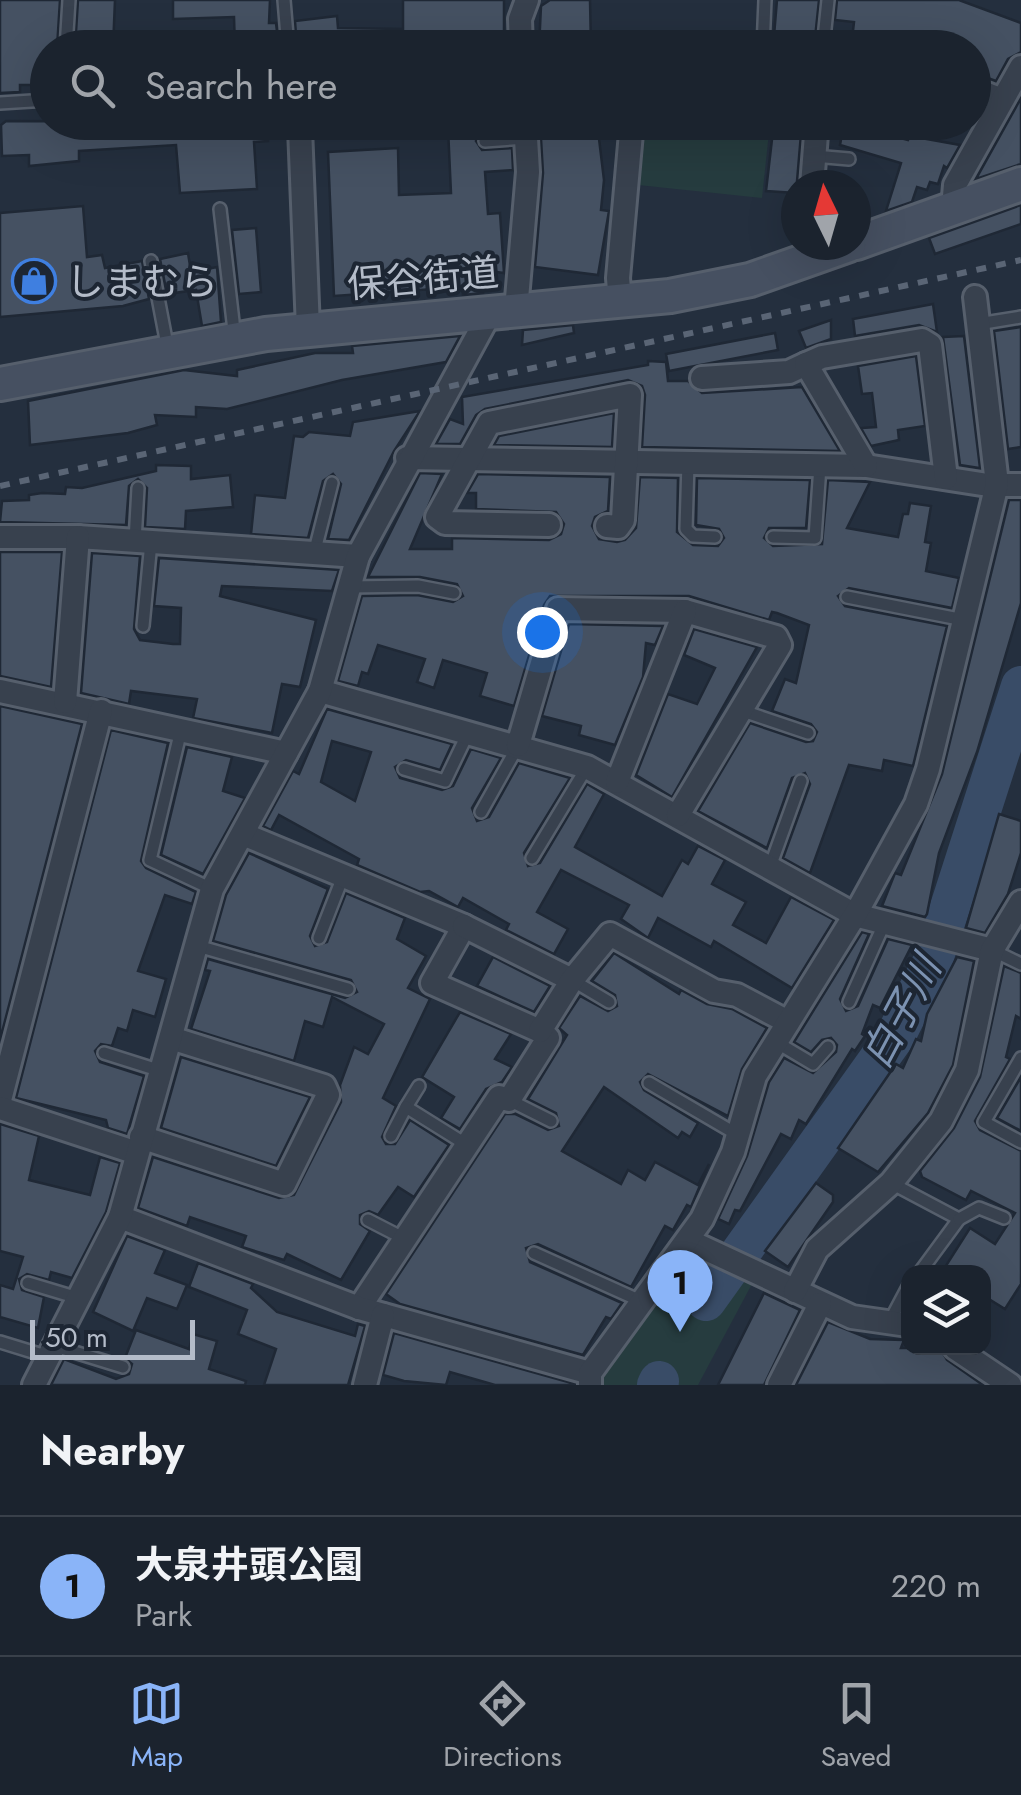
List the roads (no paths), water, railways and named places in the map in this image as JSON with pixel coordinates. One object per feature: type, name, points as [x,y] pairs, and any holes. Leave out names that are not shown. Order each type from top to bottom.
[{"type":"main road","name":"保谷街道","points":[[871,238],[1021,184]]},
{"type":"main road","name":"保谷街道","points":[[0,384],[235,338],[620,302],[710,289],[787,260]]},
{"type":"street","points":[[521,30],[527,0]]},
{"type":"street","points":[[991,120],[1021,66]]},
{"type":"street","points":[[991,96],[1002,100]]},
{"type":"street","points":[[300,140],[308,329]]},
{"type":"street","points":[[34,1385],[120,1217],[212,888],[320,692],[358,556],[408,458],[503,311],[528,172],[526,140]]},
{"type":"street","points":[[620,302],[618,278],[630,140]]},
{"type":"street","points":[[813,170],[815,140]]},
{"type":"street","points":[[953,208],[955,185],[980,140]]},
{"type":"street","points":[[120,1217],[359,1308],[590,1379],[690,1241],[738,1134],[755,1076],[855,915],[916,804],[997,484],[975,297]]},
{"type":"street","points":[[702,378],[789,372],[822,357],[927,341],[946,478]]},
{"type":"street","points":[[806,364],[866,466]]},
{"type":"street","points":[[550,525],[438,521],[438,513],[489,423],[625,394],[632,399],[624,520],[618,527],[606,526]]},
{"type":"street","points":[[408,458],[866,466],[1021,485]]},
{"type":"street","points":[[0,537],[78,538],[358,556]]},
{"type":"street","points":[[65,702],[78,538]]},
{"type":"street","points":[[518,746],[558,609],[685,611],[780,640],[678,815]]},
{"type":"street","points":[[617,782],[685,611]]},
{"type":"street","points":[[0,691],[286,752]]},
{"type":"street","points":[[320,692],[587,767],[855,915],[992,950]]},
{"type":"street","points":[[0,1100],[101,711]]},
{"type":"street","points":[[243,834],[464,926],[572,980]]},
{"type":"street","points":[[795,1291],[807,1262],[825,1241],[891,1183],[942,1121],[967,1070],[992,950],[1018,913]]},
{"type":"street","points":[[359,1308],[499,1097],[509,1100],[547,1045],[548,1038],[540,1030],[432,982],[464,926]]},
{"type":"street","points":[[540,1030],[572,980],[606,937],[614,934],[714,991],[737,995],[782,1032]]},
{"type":"street","points":[[0,1108],[284,1184],[328,1095],[324,1086],[171,1038]]},
{"type":"street","points":[[690,1241],[820,1304],[856,1318],[899,1324]]},
{"type":"street","points":[[779,1385],[820,1304]]},
{"type":"street","points":[[365,1385],[383,1315]]},
{"type":"street","points":[[966,1355],[1010,1385]]},
{"type":"lane","points":[[67,30],[68,0]]},
{"type":"lane","points":[[284,0],[286,30]]},
{"type":"lane","points":[[764,30],[765,0]]},
{"type":"lane","points":[[825,30],[828,0]]},
{"type":"lane","points":[[0,103],[30,101]]},
{"type":"lane","points":[[814,156],[849,159]]},
{"type":"lane","points":[[220,209],[235,338]]},
{"type":"lane","points":[[152,261],[168,352]]},
{"type":"lane","points":[[978,324],[1021,317]]},
{"type":"lane","points":[[688,463],[686,530],[693,536],[714,536]]},
{"type":"lane","points":[[774,537],[816,538],[820,466]]},
{"type":"lane","points":[[314,554],[332,483]]},
{"type":"lane","points":[[138,488],[143,542],[142,626]]},
{"type":"lane","points":[[349,587],[418,586],[454,593]]},
{"type":"lane","points":[[847,597],[964,620]]},
{"type":"lane","points":[[740,710],[808,733]]},
{"type":"lane","points":[[180,730],[150,860],[212,888]]},
{"type":"lane","points":[[404,769],[445,781],[469,731]]},
{"type":"lane","points":[[481,812],[518,746]]},
{"type":"lane","points":[[532,858],[587,767]]},
{"type":"lane","points":[[770,867],[801,781]]},
{"type":"lane","points":[[319,938],[344,874]]},
{"type":"lane","points":[[849,1002],[885,922]]},
{"type":"lane","points":[[194,945],[348,989]]},
{"type":"lane","points":[[992,950],[1021,964]]},
{"type":"lane","points":[[572,980],[609,1002]]},
{"type":"lane","points":[[782,1032],[812,1064],[828,1047]]},
{"type":"lane","points":[[104,1053],[162,1071]]},
{"type":"lane","points":[[1021,1058],[984,1122],[1021,1142]]},
{"type":"lane","points":[[649,1083],[738,1134]]},
{"type":"lane","points":[[391,1136],[419,1086]]},
{"type":"lane","points":[[509,1100],[551,1121]]},
{"type":"lane","points":[[406,1107],[466,1145]]},
{"type":"lane","points":[[891,1183],[959,1220]]},
{"type":"lane","points":[[925,1265],[959,1220],[980,1208],[1004,1218]]},
{"type":"lane","points":[[368,1220],[405,1239]]},
{"type":"lane","points":[[534,1253],[643,1302]]},
{"type":"lane","points":[[28,1283],[78,1298]]},
{"type":"lane","points":[[0,1342],[123,1367]]},
{"type":"waterway","name":"白子川","points":[[706,1301],[896,1035],[932,963],[1021,686]]},
{"type":"waterway","name":"白子川","points":[[657,1385],[659,1381]]},
{"type":"railway","points":[[0,486],[1021,260]]},
{"type":"place","name":"しまむら","points":[[34,281]]},
{"type":"place","name":"大泉井頭公園","points":[[680,1332]]}]
